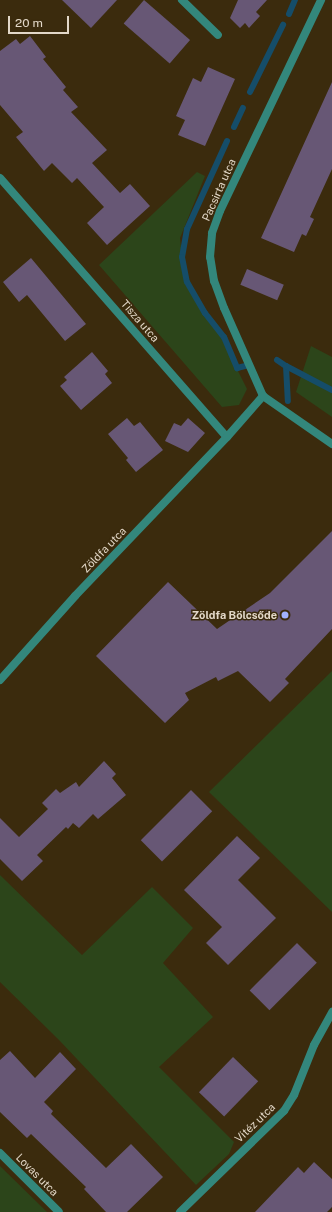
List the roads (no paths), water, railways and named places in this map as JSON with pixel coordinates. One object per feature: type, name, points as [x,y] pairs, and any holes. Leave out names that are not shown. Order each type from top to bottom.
[{"type":"street","points":[[182,0],[218,35]]},
{"type":"street","name":"Pacsirta utca","points":[[263,396],[224,308],[214,281],[210,257],[212,233],[220,210],[321,0]]},
{"type":"street","name":"Tisza utca","points":[[0,178],[227,437]]},
{"type":"street","points":[[227,437],[263,396],[332,444]]},
{"type":"street","name":"Zöldfa utca","points":[[0,680],[59,613],[227,437]]},
{"type":"street","name":"Vitéz utca","points":[[180,1212],[284,1111],[294,1094],[314,1045],[332,1012]]},
{"type":"street","name":"Lovas utca","points":[[0,1153],[59,1212]]},
{"type":"waterway","points":[[289,14],[295,0]]},
{"type":"waterway","points":[[250,92],[283,25]]},
{"type":"waterway","points":[[234,127],[243,108]]},
{"type":"waterway","points":[[227,141],[187,229],[182,257],[187,282],[205,313],[224,337],[237,368],[249,365]]},
{"type":"waterway","points":[[277,360],[286,366],[288,401]]},
{"type":"waterway","points":[[286,366],[332,390]]},
{"type":"place","name":"Zöldfa Bölcsőde","points":[[285,615]]}]
